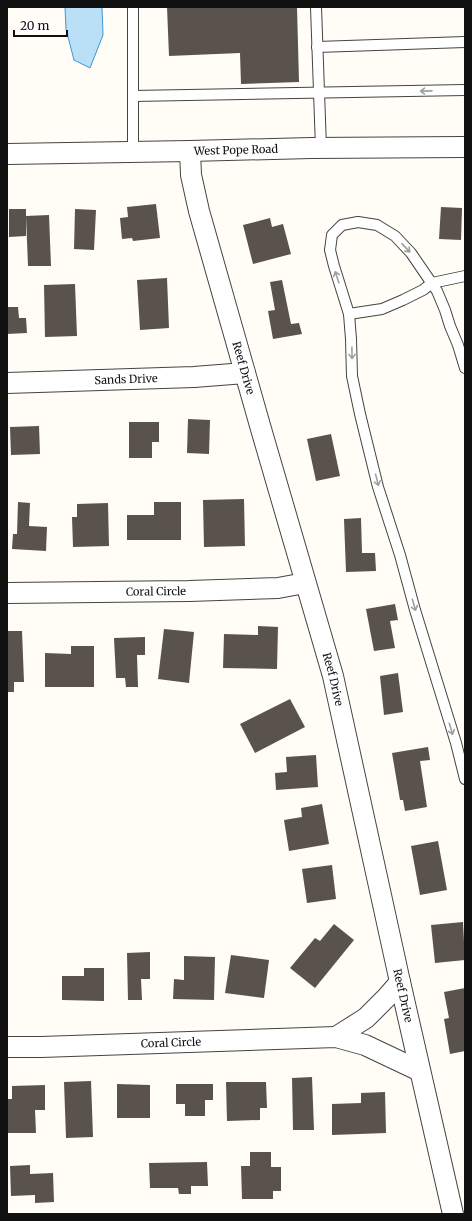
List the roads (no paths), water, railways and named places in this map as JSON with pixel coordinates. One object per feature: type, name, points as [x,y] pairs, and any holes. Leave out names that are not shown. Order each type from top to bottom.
[{"type":"street","name":"West Pope Road","points":[[7,154],[321,148],[465,147]]},
{"type":"street","name":"Reef Drive","points":[[190,151],[191,175],[199,211],[333,676],[420,1072],[453,1214]]},
{"type":"street","name":"Sands Drive","points":[[7,383],[194,377],[245,373]]},
{"type":"street","name":"Coral Circle","points":[[7,593],[189,591],[278,588],[306,584]]},
{"type":"street","points":[[336,1037],[366,1018],[400,982]]},
{"type":"street","name":"Coral Circle","points":[[7,1047],[49,1047],[336,1037],[365,1044],[420,1072]]},
{"type":"lane","points":[[133,7],[133,152]]},
{"type":"lane","points":[[316,7],[321,148]]},
{"type":"lane","points":[[317,47],[465,42]]},
{"type":"lane","points":[[133,96],[465,90]]},
{"type":"lane","points":[[465,368],[458,345],[437,291],[405,247],[394,236],[377,225],[358,222],[342,225],[332,236],[330,250],[349,314],[352,376],[378,487],[400,555],[415,610],[456,743],[465,780]]},
{"type":"lane","points":[[349,314],[382,309],[423,290],[432,283],[465,276]]},
{"type":"water","points":[[65,7],[102,7],[103,35],[90,68],[74,60],[66,29]]}]
